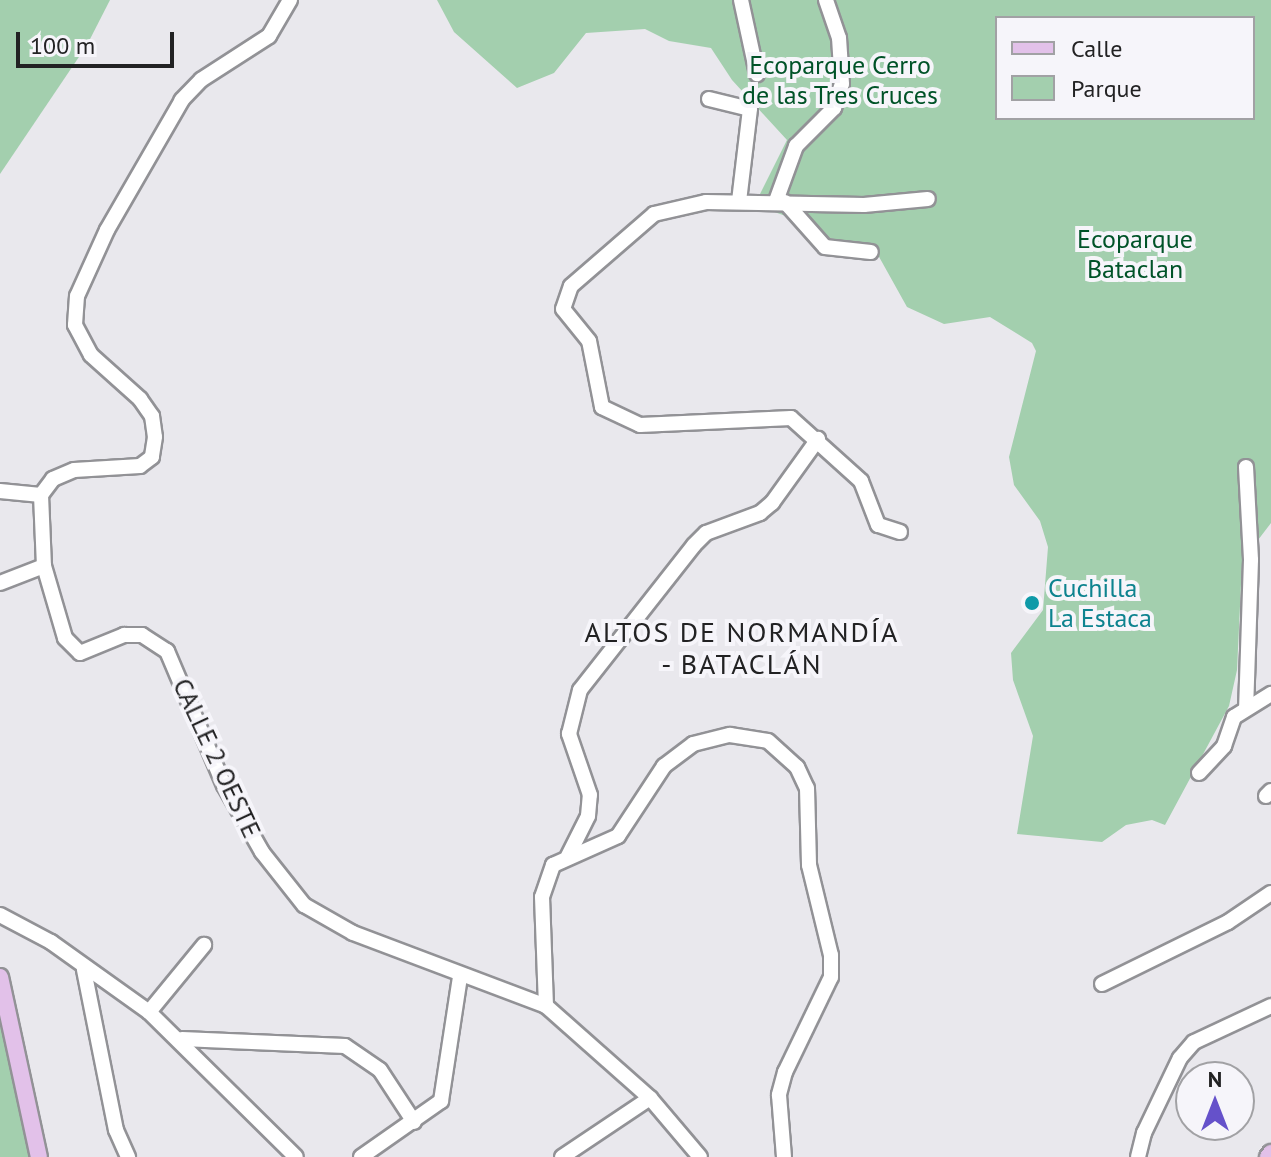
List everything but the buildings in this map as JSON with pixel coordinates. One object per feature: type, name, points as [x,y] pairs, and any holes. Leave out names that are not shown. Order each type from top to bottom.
[{"type":"main road","points":[[0,977],[39,1157]]},
{"type":"main road","points":[[0,1013],[10,1029]]},
{"type":"street","points":[[0,491],[41,495],[53,479],[74,470],[118,470],[140,466],[152,457],[152,416],[91,355],[75,325],[77,296],[107,230],[182,100],[201,80],[269,36],[290,0]]},
{"type":"street","points":[[741,0],[757,74]]},
{"type":"street","points":[[780,202],[796,146],[834,108],[842,84],[839,38],[826,0]]},
{"type":"street","points":[[709,99],[750,109],[739,201]]},
{"type":"street","points":[[900,532],[878,525],[861,481],[818,439],[782,415],[663,425],[623,421],[602,407],[589,341],[564,317],[571,286],[654,214],[739,201],[864,205],[928,199]]},
{"type":"street","points":[[780,202],[825,247],[871,252]]},
{"type":"street","points":[[568,856],[588,816],[590,795],[569,734],[580,690],[694,545],[706,533],[760,513],[772,503],[818,439]]},
{"type":"street","points":[[1246,467],[1251,560],[1246,708]]},
{"type":"street","name":"CALLE 2 OESTE","points":[[41,495],[44,566],[73,650],[85,652],[124,635],[142,635],[167,651],[224,785],[262,852],[304,905],[353,933],[460,977],[546,1006],[650,1098],[700,1157]]},
{"type":"street","points":[[0,583],[44,566]]},
{"type":"street","points":[[1199,773],[1224,746],[1234,717],[1271,694]]},
{"type":"street","points":[[546,1006],[542,897],[553,865],[618,836],[664,766],[693,744],[713,736],[750,735],[784,751],[797,767],[807,788],[809,865],[828,930],[831,977],[785,1072],[779,1095],[784,1157]]},
{"type":"street","points":[[1102,984],[1228,922],[1271,893]]},
{"type":"street","points":[[0,915],[51,942],[84,970],[149,1012],[182,1039],[296,1157]]},
{"type":"street","points":[[149,1012],[204,945]]},
{"type":"street","points":[[84,970],[112,1116],[128,1157]]},
{"type":"street","points":[[361,1157],[441,1101],[460,977]]},
{"type":"street","points":[[1138,1157],[1144,1133],[1180,1058],[1194,1042],[1271,1006]]},
{"type":"street","points":[[182,1039],[345,1046],[380,1070],[414,1122]]},
{"type":"street","points":[[562,1157],[650,1098]]},
{"type":"green space","points":[[0,0],[110,0],[87,45],[0,174]]},
{"type":"green space","name":"Ecoparque Bataclan","points":[[437,0],[1271,0],[1271,523],[1258,540],[1243,542],[1237,670],[1229,706],[1165,825],[1152,820],[1126,825],[1102,842],[1017,834],[1033,736],[1013,680],[1011,653],[1043,610],[1048,547],[1040,521],[1014,485],[1009,457],[1036,351],[1032,343],[990,317],[944,324],[907,307],[873,246],[829,238],[817,242],[797,220],[766,209],[760,194],[787,140],[732,80],[711,48],[669,41],[645,29],[586,33],[554,73],[517,88],[454,32]]},
{"type":"green space","points":[[0,1027],[3,1032],[31,1157],[0,1157]]},
{"type":"place","name":"Cuchilla La Estaca","points":[[1032,603]]},
{"type":"district","name":"ALTOS DE NORMANDÍA - BATACLÁN","points":[[742,648]]},
{"type":"park label","name":"Ecoparque Cerro de las Tres Cruces","points":[[840,80]]}]
